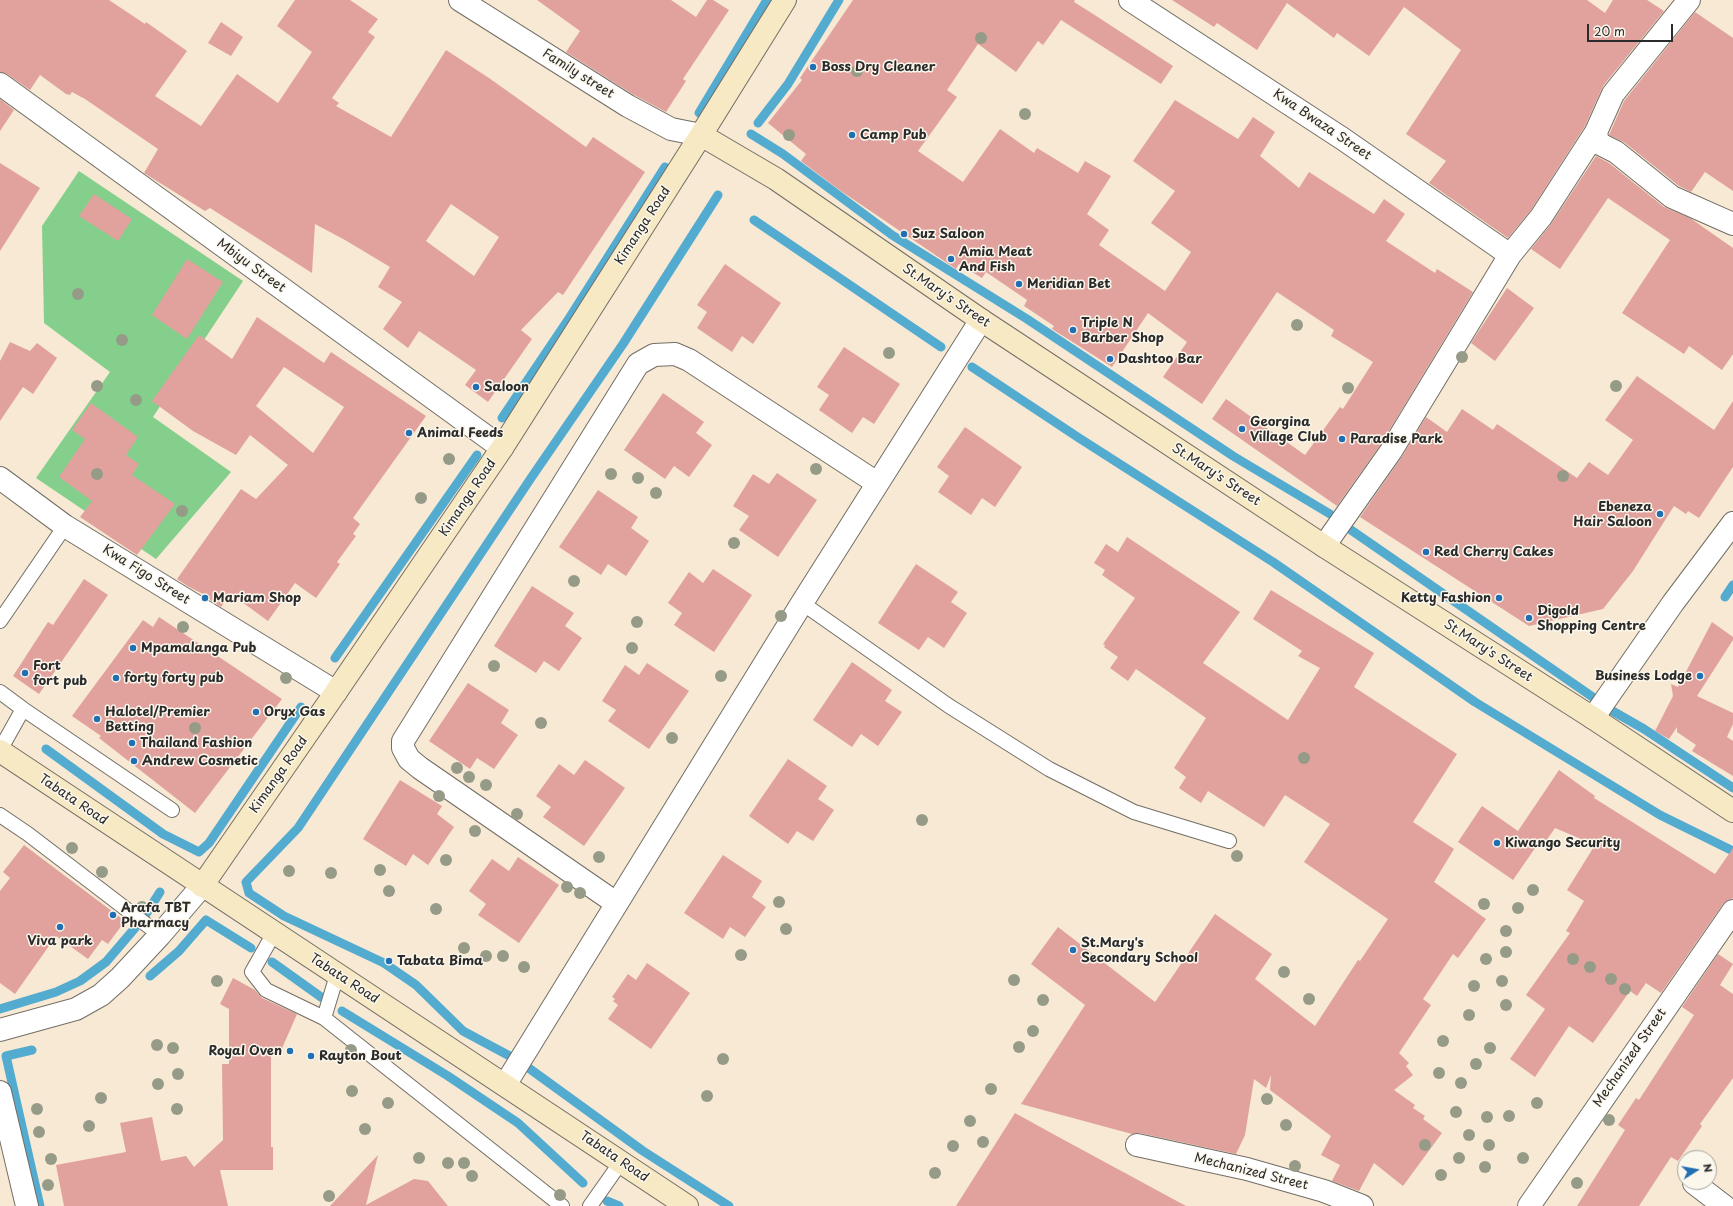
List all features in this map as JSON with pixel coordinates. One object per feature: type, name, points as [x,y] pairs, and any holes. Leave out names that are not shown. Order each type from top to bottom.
[{"type":"street","name":"Family street","points":[[460,0],[628,106],[671,129],[701,135]]},
{"type":"street","name":"Kimanga Road","points":[[202,886],[502,448],[785,0]]},
{"type":"street","name":"Kwa Bwaza Street","points":[[1130,0],[1343,139],[1510,255]]},
{"type":"street","points":[[1324,546],[1391,451],[1510,255],[1541,217],[1578,161],[1596,132],[1613,94],[1688,0]]},
{"type":"street","name":"Mbiyu Street","points":[[0,84],[502,448]]},
{"type":"street","points":[[1596,132],[1598,143],[1616,152],[1672,197],[1733,224]]},
{"type":"street","name":"St.Mary's Street","points":[[701,135],[776,179],[981,320],[1324,546],[1593,718],[1733,811]]},
{"type":"street","points":[[505,1085],[802,603],[981,320]]},
{"type":"street","points":[[616,903],[409,759],[403,748],[404,741],[416,721],[638,364],[654,355],[675,354],[690,360],[877,483]]},
{"type":"street","name":"Kwa Figo Street","points":[[0,478],[65,526],[336,692]]},
{"type":"street","points":[[1593,718],[1673,603],[1733,523]]},
{"type":"street","name":"Tabata Road","points":[[0,751],[687,1206]]},
{"type":"street","points":[[0,1030],[76,1009],[101,995],[120,978],[160,935],[202,886]]},
{"type":"street","name":"Mechanized Street","points":[[1529,1206],[1733,911]]},
{"type":"street","points":[[0,1092],[27,1206]]},
{"type":"street","name":"Mechanized Street","points":[[1137,1145],[1247,1169],[1324,1191],[1362,1206]]},
{"type":"street","points":[[1704,1190],[1724,1206]]},
{"type":"lane","points":[[0,621],[65,526]]},
{"type":"lane","points":[[802,603],[949,706],[1049,769],[1134,812],[1229,841]]},
{"type":"lane","points":[[0,692],[172,810]]},
{"type":"lane","points":[[0,751],[23,709]]},
{"type":"lane","points":[[0,816],[28,834],[160,935]]},
{"type":"lane","points":[[274,933],[252,972],[266,990],[324,1018],[562,1206]]},
{"type":"lane","points":[[324,1018],[337,975]]},
{"type":"lane","points":[[590,1206],[621,1162]]},
{"type":"green space","points":[[79,171],[243,281],[153,417],[231,472],[156,559],[36,478],[110,372],[44,323],[42,226]]},
{"type":"building","points":[[0,0],[109,0],[145,24],[146,22],[187,51],[155,96],[201,126],[237,74],[278,103],[312,52],[277,26],[295,0],[350,0],[378,19],[368,32],[375,37],[332,98],[339,103],[336,106],[391,137],[446,50],[489,78],[586,147],[593,137],[645,172],[563,295],[558,292],[521,330],[532,339],[488,402],[465,385],[476,370],[419,331],[408,348],[383,329],[402,302],[378,287],[390,267],[315,224],[312,273],[210,208],[205,211],[144,173],[158,149],[85,99],[72,92],[70,95],[66,94],[40,75],[30,90],[7,74],[0,72]],"holes":[[[451,204],[499,237],[474,276],[426,241]]]},
{"type":"building","points":[[537,0],[671,0],[696,17],[707,0],[713,0],[729,10],[683,79],[686,81],[666,112],[634,95],[566,52],[580,31]]},
{"type":"building","points":[[853,0],[1075,0],[1074,2],[1173,66],[1161,84],[1061,20],[1043,45],[1038,41],[1016,72],[978,44],[947,90],[957,97],[918,151],[963,182],[1000,129],[1034,153],[1037,148],[1078,173],[1085,161],[1111,176],[1087,214],[1109,230],[1099,245],[1165,291],[1191,252],[1151,223],[1175,191],[1133,161],[1175,100],[1238,139],[1253,117],[1275,132],[1260,156],[1299,188],[1309,172],[1374,214],[1384,199],[1405,214],[1386,241],[1435,273],[1437,269],[1473,292],[1381,444],[1337,506],[1212,419],[1226,399],[1305,455],[1340,407],[1343,409],[1373,362],[1331,336],[1334,330],[1277,292],[1202,404],[1163,377],[1187,342],[1148,313],[1112,367],[1052,329],[1054,326],[1024,306],[1027,300],[986,272],[982,278],[959,264],[956,269],[838,189],[801,161],[806,154],[768,123],[802,80],[800,78]]},
{"type":"building","points":[[1172,0],[1587,0],[1605,13],[1613,0],[1647,0],[1664,11],[1603,86],[1585,126],[1531,210],[1508,238],[1429,183],[1446,161],[1406,134],[1461,50],[1404,7],[1369,56],[1337,33],[1334,38],[1287,3],[1257,50],[1217,23],[1214,27]]},
{"type":"building","points":[[1695,12],[1733,38],[1733,191],[1705,172],[1691,192],[1679,186],[1624,142],[1609,135],[1624,101]]},
{"type":"building","points":[[221,22],[243,37],[231,56],[208,43]]},
{"type":"building","points":[[0,99],[14,110],[0,131]]},
{"type":"building","points":[[1596,156],[1609,163],[1664,207],[1690,218],[1733,248],[1733,354],[1722,370],[1689,346],[1684,354],[1622,313],[1670,240],[1608,198],[1560,269],[1531,249],[1551,224]]},
{"type":"building","points":[[0,163],[40,188],[0,251]]},
{"type":"building","points":[[94,194],[132,219],[118,241],[79,216]]},
{"type":"building","points":[[187,259],[223,282],[187,339],[152,315]]},
{"type":"building","points":[[725,264],[781,303],[753,344],[742,336],[732,352],[697,328],[707,312],[697,305]]},
{"type":"building","points":[[1507,288],[1534,308],[1495,361],[1471,343]]},
{"type":"building","points":[[257,317],[324,363],[331,352],[426,416],[353,518],[360,524],[353,534],[356,536],[337,562],[340,564],[316,598],[295,583],[268,621],[231,594],[221,607],[203,594],[177,579],[241,489],[256,499],[288,465],[250,435],[236,455],[193,431],[152,401],[199,335],[232,359]],"holes":[[[284,367],[344,407],[313,453],[256,406]]]},
{"type":"building","points":[[10,342],[30,351],[37,343],[57,358],[33,394],[23,387],[0,421],[0,361]]},
{"type":"building","points":[[844,347],[900,384],[874,424],[863,417],[852,433],[819,410],[829,395],[817,387]]},
{"type":"building","points":[[1637,376],[1714,430],[1733,401],[1733,467],[1699,518],[1688,511],[1686,514],[1674,506],[1633,571],[1603,609],[1529,626],[1360,517],[1401,458],[1426,417],[1447,432],[1462,409],[1493,430],[1497,424],[1577,478],[1589,462],[1608,475],[1633,440],[1605,420]]},
{"type":"building","points":[[663,393],[704,422],[696,433],[712,445],[689,477],[674,466],[665,479],[624,450]]},
{"type":"building","points":[[91,403],[138,437],[126,455],[139,464],[132,475],[175,504],[137,555],[80,517],[92,501],[59,477],[85,439],[72,430]]},
{"type":"building","points":[[965,427],[1022,467],[995,507],[982,498],[971,515],[938,492],[949,476],[937,467]]},
{"type":"building","points":[[777,473],[817,500],[778,557],[739,530],[749,516],[733,506],[753,474],[769,484]]},
{"type":"building","points":[[598,490],[638,517],[631,528],[649,541],[626,576],[608,564],[601,575],[559,547]]},
{"type":"building","points":[[1127,537],[1240,612],[1203,663],[1288,720],[1320,668],[1298,656],[1302,651],[1253,619],[1271,590],[1374,653],[1354,687],[1457,754],[1413,822],[1454,849],[1434,882],[1486,919],[1458,958],[1453,954],[1423,999],[1431,1005],[1399,1053],[1409,1063],[1406,1066],[1413,1075],[1394,1090],[1415,1105],[1413,1108],[1425,1116],[1423,1119],[1442,1133],[1403,1186],[1374,1163],[1359,1191],[1332,1181],[1340,1165],[1321,1155],[1331,1136],[1270,1090],[1271,1075],[1266,1088],[1254,1079],[1245,1135],[1236,1154],[1140,1133],[1132,1134],[1021,1104],[1085,1005],[1031,964],[1058,927],[1155,1002],[1215,914],[1272,954],[1255,979],[1315,1026],[1358,960],[1360,961],[1388,919],[1304,862],[1330,824],[1285,795],[1264,827],[1208,791],[1201,803],[1179,788],[1186,777],[1174,768],[1206,718],[1136,669],[1128,681],[1110,668],[1118,657],[1104,647],[1105,645],[1103,644],[1135,598],[1102,575],[1105,570],[1094,563],[1106,544],[1118,552]]},
{"type":"building","points":[[916,564],[958,592],[951,602],[967,613],[944,648],[928,637],[919,650],[878,623]]},
{"type":"building","points":[[713,569],[752,595],[714,652],[674,625],[682,613],[668,603],[689,572],[703,583]]},
{"type":"building","points":[[84,579],[108,595],[39,694],[13,676],[48,622],[53,625]]},
{"type":"building","points":[[532,586],[574,613],[565,626],[582,638],[559,671],[544,661],[536,673],[494,646]]},
{"type":"building","points":[[159,617],[282,699],[195,813],[99,738],[101,736],[72,716],[143,620],[153,627]]},
{"type":"building","points":[[1712,622],[1733,637],[1733,640],[1697,696],[1733,713],[1733,724],[1727,737],[1733,741],[1733,776],[1692,751],[1696,745],[1677,732],[1677,727],[1669,739],[1655,731],[1673,696],[1671,684],[1678,687]]},
{"type":"building","points":[[852,662],[892,690],[885,701],[902,712],[878,746],[861,734],[852,747],[813,720]]},
{"type":"building","points":[[647,663],[689,691],[649,749],[608,721],[616,710],[602,701],[625,665],[639,675]]},
{"type":"building","points":[[468,683],[509,710],[501,723],[518,735],[494,769],[477,758],[470,769],[429,741]]},
{"type":"building","points":[[788,759],[827,786],[818,799],[834,810],[813,841],[797,831],[788,844],[749,816]]},
{"type":"building","points":[[585,760],[625,788],[584,846],[543,817],[551,807],[536,796],[559,764],[574,775]]},
{"type":"building","points":[[1559,770],[1595,796],[1594,798],[1715,874],[1733,848],[1733,898],[1723,904],[1661,993],[1646,983],[1637,996],[1630,991],[1593,1043],[1569,1026],[1535,1077],[1510,1059],[1545,1009],[1526,995],[1570,933],[1566,931],[1584,901],[1567,890],[1595,845],[1555,828],[1546,841],[1542,838],[1513,880],[1458,842],[1482,806],[1518,831]]},
{"type":"building","points":[[400,780],[442,806],[437,814],[454,827],[428,865],[413,854],[406,866],[363,839]]},
{"type":"building","points":[[24,845],[125,921],[108,944],[102,940],[88,959],[56,936],[15,994],[0,983],[0,891],[10,878],[3,872]]},
{"type":"building","points":[[723,855],[762,881],[752,897],[766,907],[745,937],[730,927],[723,939],[684,913]]},
{"type":"building","points":[[518,857],[559,885],[519,943],[478,915],[486,904],[469,891],[492,859],[509,871]]},
{"type":"building","points":[[1718,954],[1733,964],[1720,985],[1733,994],[1733,1078],[1700,1124],[1702,1126],[1686,1150],[1677,1150],[1677,1160],[1671,1157],[1639,1206],[1577,1206],[1625,1130],[1618,1125],[1636,1098],[1639,1100],[1694,1015],[1682,1007]]},
{"type":"building","points":[[647,963],[690,993],[651,1049],[608,1019],[618,1005],[613,1001],[615,999],[612,997],[628,974],[636,980]]},
{"type":"building","points":[[233,978],[255,990],[262,998],[297,1014],[280,1053],[271,1052],[271,1147],[273,1147],[273,1170],[220,1170],[228,1206],[64,1206],[56,1165],[126,1152],[120,1123],[152,1117],[161,1161],[186,1156],[194,1167],[223,1140],[222,1064],[229,1064],[229,1009],[220,1004]]},
{"type":"building","points":[[1015,1113],[1053,1134],[1186,1206],[956,1206]]},
{"type":"building","points":[[378,1155],[366,1205],[414,1179],[428,1181],[448,1206],[330,1206]]},
{"type":"waterway","points":[[699,113],[767,0]]},
{"type":"waterway","points":[[758,123],[788,84],[839,0]]},
{"type":"waterway","points":[[751,134],[783,154],[892,235],[1027,319],[1233,456],[1330,514]]},
{"type":"waterway","points":[[502,418],[570,317],[665,167]]},
{"type":"waterway","points":[[718,195],[623,344],[531,478],[298,828],[246,882],[249,893],[284,916],[384,963],[416,985],[463,1031],[519,1061],[643,1151],[729,1206]]},
{"type":"waterway","points":[[754,220],[941,347]]},
{"type":"waterway","points":[[972,367],[1079,438],[1273,562],[1475,702],[1660,815],[1733,851]]},
{"type":"waterway","points":[[335,658],[477,455]]},
{"type":"waterway","points":[[1351,530],[1597,700]]},
{"type":"waterway","points":[[1725,597],[1733,585]]},
{"type":"waterway","points":[[46,749],[163,834],[199,852],[209,843],[301,707]]},
{"type":"waterway","points":[[1609,709],[1644,729],[1733,788]]},
{"type":"waterway","points":[[146,914],[160,892]]},
{"type":"waterway","points":[[150,976],[179,951],[206,920],[251,948]]},
{"type":"waterway","points":[[0,1009],[56,992],[80,981],[106,962],[135,928]]},
{"type":"waterway","points":[[272,962],[321,997]]},
{"type":"waterway","points":[[342,1011],[448,1076],[518,1123],[583,1183]]},
{"type":"waterway","points":[[32,1050],[6,1056],[40,1206]]},
{"type":"waterway","points":[[607,1201],[619,1206]]},
{"type":"place","name":"Boss Dry Cleaner","points":[[813,67]]},
{"type":"place","name":"Camp Pub","points":[[852,135]]},
{"type":"place","name":"Suz Saloon","points":[[904,234]]},
{"type":"place","name":"Amia Meat And Fish","points":[[951,259]]},
{"type":"place","name":"Meridian Bet","points":[[1019,284]]},
{"type":"place","name":"Triple N Barber Shop","points":[[1073,330]]},
{"type":"place","name":"Dashtoo Bar","points":[[1110,359]]},
{"type":"place","name":"Saloon","points":[[476,387]]},
{"type":"place","name":"Georgina Village Club","points":[[1242,429]]},
{"type":"place","name":"Animal Feeds","points":[[409,433]]},
{"type":"place","name":"Paradise Park","points":[[1342,439]]},
{"type":"place","name":"Ebeneza Hair Saloon","points":[[1660,514]]},
{"type":"place","name":"Red Cherry Cakes","points":[[1426,552]]},
{"type":"place","name":"Mariam Shop","points":[[205,598]]},
{"type":"place","name":"Ketty Fashion","points":[[1499,598]]},
{"type":"place","name":"Digold Shopping Centre","points":[[1529,618]]},
{"type":"place","name":"Mpamalanga Pub","points":[[133,648]]},
{"type":"place","name":"Fort fort pub","points":[[25,673]]},
{"type":"place","name":"Business Lodge","points":[[1700,676]]},
{"type":"place","name":"forty forty pub","points":[[116,678]]},
{"type":"place","name":"Oryx Gas","points":[[256,712]]},
{"type":"place","name":"Halotel/Premier Betting","points":[[97,719]]},
{"type":"place","name":"Thailand Fashion","points":[[132,743]]},
{"type":"place","name":"Andrew Cosmetic","points":[[134,761]]},
{"type":"place","name":"Kiwango Security","points":[[1497,843]]},
{"type":"place","name":"Arafa TBT Pharmacy","points":[[113,915]]},
{"type":"place","name":"Viva park","points":[[60,927]]},
{"type":"place","name":"St.Mary's Secondary School","points":[[1073,950]]},
{"type":"place","name":"Tabata Bima","points":[[389,961]]},
{"type":"place","name":"Royal Oven","points":[[290,1051]]},
{"type":"place","name":"Rayton Bout","points":[[311,1056]]}]
